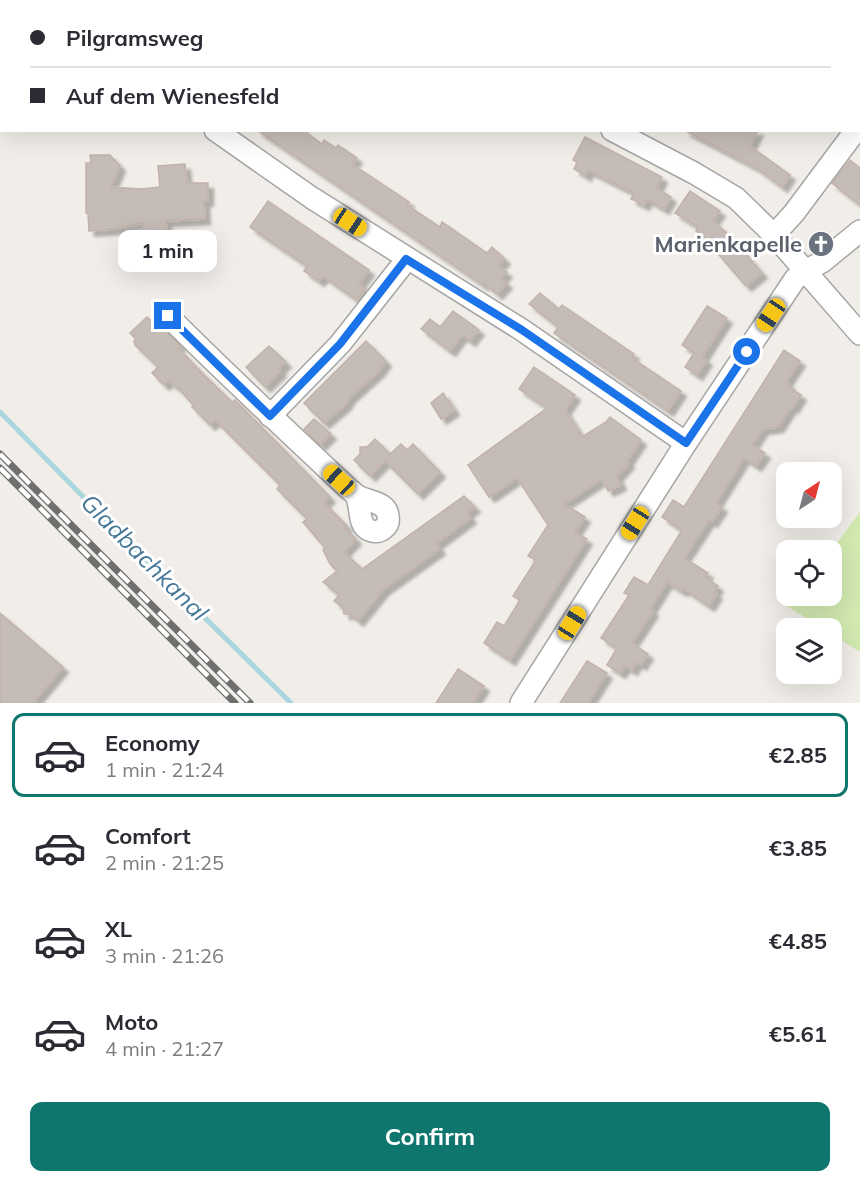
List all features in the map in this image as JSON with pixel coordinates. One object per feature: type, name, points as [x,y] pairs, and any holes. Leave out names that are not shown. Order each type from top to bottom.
[{"type":"street","points":[[218,132],[312,198],[522,330],[686,443]]},
{"type":"street","points":[[616,132],[694,172],[736,198],[774,235],[860,334]]},
{"type":"street","points":[[774,235],[794,213],[855,132]]},
{"type":"street","points":[[521,703],[686,443],[795,279],[822,262],[860,231]]},
{"type":"street","points":[[270,416],[340,344],[406,259]]},
{"type":"street","points":[[168,316],[270,416],[356,495]]},
{"type":"green space","points":[[860,512],[860,652],[842,641],[842,618],[806,618],[787,606],[842,606],[842,540],[839,540]]},
{"type":"building","points":[[260,132],[306,132],[322,144],[324,140],[336,148],[338,145],[357,158],[352,164],[409,202],[407,205],[440,227],[442,222],[487,253],[492,247],[505,259],[498,266],[507,272],[501,278],[507,283],[497,294],[484,283],[483,285]]},
{"type":"building","points":[[688,132],[757,132],[750,146],[790,175],[782,187],[755,167]]},
{"type":"building","points":[[585,137],[662,177],[657,188],[671,197],[664,209],[647,199],[644,205],[631,199],[634,193],[588,170],[586,176],[574,169],[577,162],[573,160]]},
{"type":"building","points":[[90,155],[110,155],[120,166],[111,187],[141,189],[160,187],[158,166],[185,164],[187,183],[208,183],[208,201],[204,201],[205,219],[166,221],[167,231],[143,233],[143,223],[89,231],[88,213],[86,213],[86,163],[91,163]]},
{"type":"building","points":[[850,160],[860,168],[860,205],[832,183]]},
{"type":"building","points":[[690,191],[720,211],[713,221],[730,236],[762,273],[746,286],[719,255],[723,251],[696,231],[698,227],[675,213]]},
{"type":"building","points":[[268,201],[369,270],[359,284],[366,288],[357,300],[323,276],[319,281],[304,271],[307,266],[250,227]]},
{"type":"building","points":[[540,293],[559,309],[562,305],[634,354],[632,358],[681,391],[668,411],[554,333],[558,327],[529,304]]},
{"type":"building","points":[[707,306],[727,318],[702,357],[707,360],[697,375],[685,367],[694,353],[682,345]]},
{"type":"building","points":[[453,311],[479,330],[470,341],[462,335],[450,351],[421,329],[430,319],[440,327]]},
{"type":"building","points":[[147,317],[153,322],[155,320],[180,345],[178,348],[202,373],[232,402],[235,400],[330,497],[324,503],[347,526],[345,528],[356,539],[344,552],[362,569],[464,496],[475,507],[467,513],[471,518],[436,544],[440,549],[383,590],[358,621],[350,614],[344,614],[343,608],[334,601],[339,595],[323,582],[337,571],[330,564],[323,550],[325,548],[303,522],[307,519],[277,489],[280,485],[215,420],[210,425],[192,407],[194,406],[179,389],[168,381],[164,385],[152,373],[158,367],[135,345],[136,339],[130,333]]},
{"type":"building","points":[[366,341],[386,361],[379,371],[349,398],[346,404],[324,423],[304,403]]},
{"type":"building","points":[[269,346],[286,362],[279,369],[281,371],[265,387],[246,367]]},
{"type":"building","points":[[784,350],[800,361],[786,382],[790,385],[789,387],[801,395],[778,427],[763,429],[752,445],[765,453],[756,466],[744,458],[716,503],[722,507],[712,522],[709,520],[684,558],[708,573],[705,577],[718,586],[714,592],[717,594],[709,606],[684,589],[682,591],[667,582],[650,609],[653,611],[632,643],[648,654],[641,665],[637,662],[632,670],[625,666],[620,673],[607,665],[617,648],[601,638],[629,595],[624,593],[634,577],[648,585],[682,530],[662,517],[673,500],[684,507]]},
{"type":"building","points":[[534,367],[575,395],[565,410],[582,437],[610,417],[641,440],[627,461],[629,463],[617,476],[621,485],[608,491],[602,479],[564,504],[585,517],[575,532],[587,539],[510,660],[484,643],[497,622],[504,626],[520,600],[513,596],[536,560],[528,556],[548,525],[517,478],[489,497],[468,465],[547,408],[519,389]]},
{"type":"building","points":[[443,393],[454,410],[441,419],[431,403]]},
{"type":"building","points":[[314,419],[331,434],[320,445],[304,429]]},
{"type":"building","points":[[375,439],[390,454],[401,444],[407,450],[413,444],[440,472],[418,494],[385,461],[370,476],[354,460],[360,454],[360,447],[367,447]]},
{"type":"building","points":[[0,613],[63,667],[33,703],[0,703]]},
{"type":"building","points":[[587,661],[607,673],[588,703],[560,703]]},
{"type":"building","points":[[458,669],[484,686],[473,703],[436,703]]},
{"type":"waterway","name":"Gladbachkanal","points":[[0,412],[291,703]]},
{"type":"railway","points":[[0,454],[250,703]]},
{"type":"railway","points":[[0,468],[235,703]]},
{"type":"place","name":"Marienkapelle","points":[[821,244]]},
{"type":"route","points":[[168,316],[270,416],[340,344],[406,259],[522,330],[686,443],[747,352]]}]
